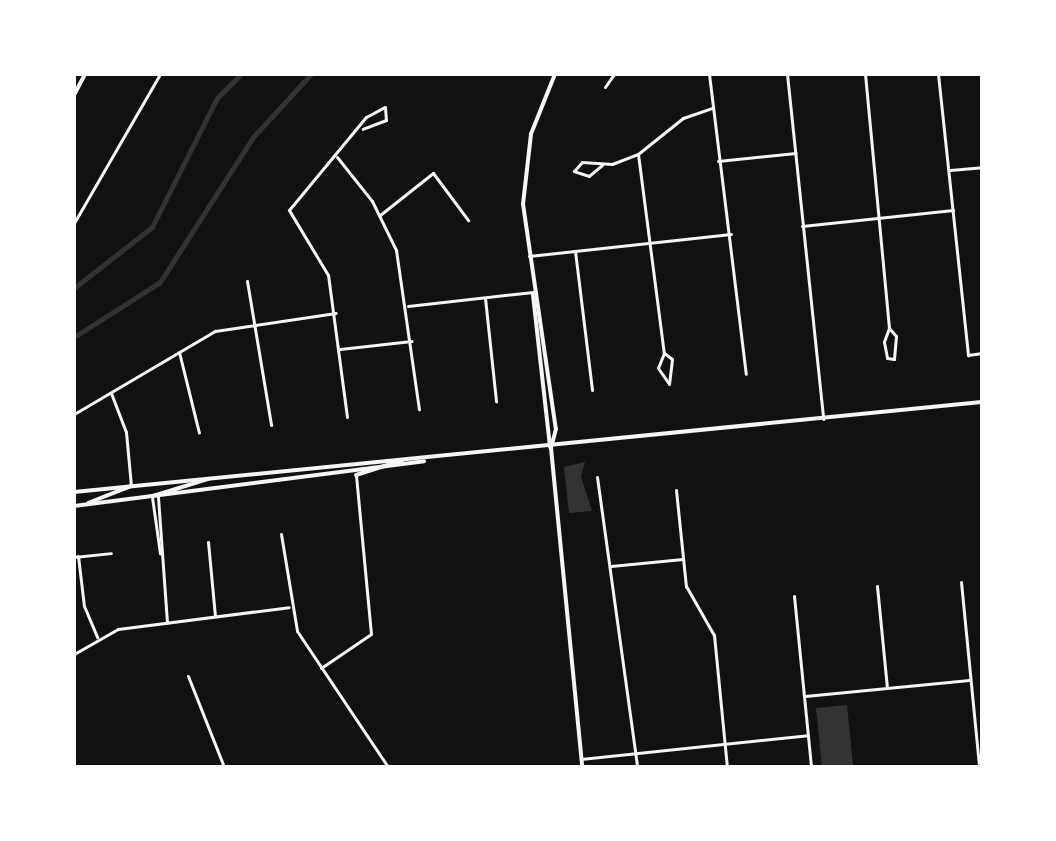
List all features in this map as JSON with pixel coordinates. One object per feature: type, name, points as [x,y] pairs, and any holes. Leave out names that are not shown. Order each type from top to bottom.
[{"type":"main road","points":[[74,95],[85,74]]},
{"type":"main road","points":[[555,74],[526,154],[529,256],[582,767]]},
{"type":"main road","points":[[533,292],[556,429],[551,448]]},
{"type":"main road","points":[[74,506],[356,475],[424,461],[982,402]]},
{"type":"main road","points":[[74,492],[405,458],[424,461]]},
{"type":"main road","points":[[356,475],[405,458]]},
{"type":"main road","points":[[152,497],[210,478]]},
{"type":"main road","points":[[86,505],[131,486]]},
{"type":"street","points":[[74,223],[160,74]]},
{"type":"street","points":[[605,87],[614,74]]},
{"type":"street","points":[[709,74],[746,374]]},
{"type":"street","points":[[787,74],[823,419]]},
{"type":"street","points":[[865,74],[889,328],[885,353],[894,359],[896,336],[889,328]]},
{"type":"street","points":[[938,74],[968,355],[982,353]]},
{"type":"street","points":[[347,417],[336,313],[324,264],[289,210],[363,129],[386,120],[385,107],[366,117],[363,129]]},
{"type":"street","points":[[602,165],[582,162],[574,171],[589,176],[602,165],[638,154],[683,118],[712,108]]},
{"type":"street","points":[[718,161],[796,153]]},
{"type":"street","points":[[638,154],[664,353],[658,368],[669,384],[672,359],[664,353]]},
{"type":"street","points":[[336,156],[380,215],[408,306],[419,409]]},
{"type":"street","points":[[948,170],[982,167]]},
{"type":"street","points":[[380,215],[433,173],[468,220]]},
{"type":"street","points":[[802,226],[953,210]]},
{"type":"street","points":[[529,256],[731,234]]},
{"type":"street","points":[[575,251],[592,390]]},
{"type":"street","points":[[247,281],[259,322],[271,425]]},
{"type":"street","points":[[408,306],[533,292]]},
{"type":"street","points":[[485,297],[496,401]]},
{"type":"street","points":[[74,414],[215,331],[259,322],[336,313]]},
{"type":"street","points":[[340,349],[412,341]]},
{"type":"street","points":[[179,351],[199,433]]},
{"type":"street","points":[[111,392],[126,432],[131,486]]},
{"type":"street","points":[[321,668],[371,634],[356,475]]},
{"type":"street","points":[[597,477],[637,767]]},
{"type":"street","points":[[676,490],[690,595],[714,635],[727,767]]},
{"type":"street","points":[[152,497],[161,554]]},
{"type":"street","points":[[158,497],[167,623]]},
{"type":"street","points":[[281,534],[289,607],[321,668],[388,767]]},
{"type":"street","points":[[208,542],[215,616]]},
{"type":"street","points":[[97,637],[84,606],[76,557],[111,553]]},
{"type":"street","points":[[610,566],[683,559]]},
{"type":"street","points":[[961,582],[979,767]]},
{"type":"street","points":[[877,586],[887,688]]},
{"type":"street","points":[[794,596],[811,767]]},
{"type":"street","points":[[74,654],[97,637],[167,623],[289,607]]},
{"type":"street","points":[[188,676],[224,767]]},
{"type":"street","points":[[805,696],[971,680]]},
{"type":"street","points":[[975,717],[982,716]]},
{"type":"street","points":[[581,759],[808,735]]},
{"type":"shaded area","points":[[585,462],[581,477],[592,511],[569,513],[564,467]]},
{"type":"shaded area","points":[[847,705],[853,765],[822,767],[816,708]]},
{"type":"waterway","points":[[74,288],[152,227],[217,98],[241,74]]},
{"type":"waterway","points":[[74,337],[160,282],[253,137],[311,74]]}]
